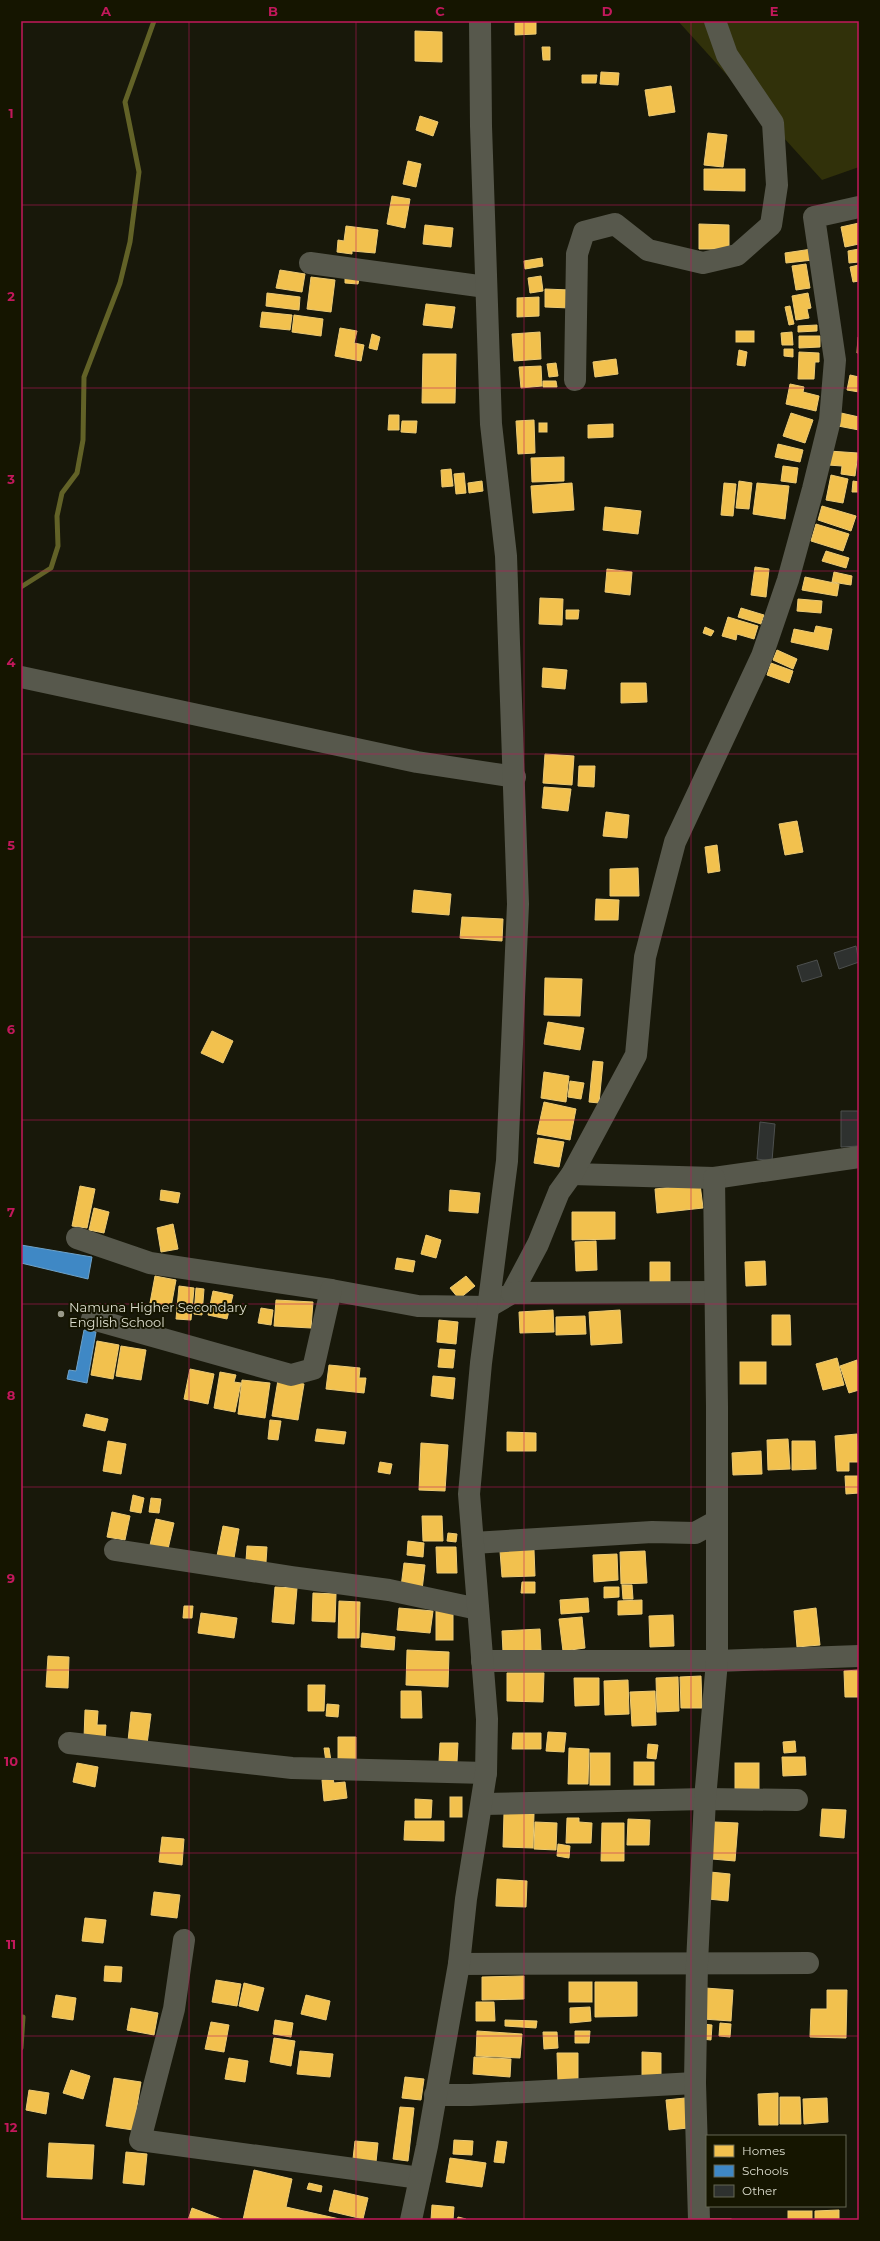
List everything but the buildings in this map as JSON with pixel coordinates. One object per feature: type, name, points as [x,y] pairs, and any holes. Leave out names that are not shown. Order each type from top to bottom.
[{"type":"street","points":[[411,2220],[459,1964],[466,1898],[483,1804],[486,1773],[487,1719],[469,1494],[488,1307],[507,1161],[518,904],[515,777],[506,556],[491,424],[486,287],[480,21]]},
{"type":"street","points":[[575,380],[577,254],[584,232],[615,224],[648,250],[703,263],[737,255],[771,225],[777,185],[773,122],[727,55],[715,21]]},
{"type":"street","points":[[512,1294],[538,1244],[559,1192],[572,1174],[636,1055],[646,957],[675,842],[762,656],[788,580],[830,420],[836,360],[814,217],[859,206]]},
{"type":"street","points":[[310,263],[486,287]]},
{"type":"street","points":[[21,677],[417,762],[515,777]]},
{"type":"street","points":[[572,1174],[714,1178],[859,1157]]},
{"type":"street","points":[[699,2220],[695,2083],[697,1963],[705,1799],[717,1661],[714,1178]]},
{"type":"street","points":[[77,1238],[150,1263],[331,1290],[418,1306],[488,1307],[512,1294],[715,1292]]},
{"type":"street","points":[[92,1319],[291,1375],[313,1369],[331,1290]]},
{"type":"street","points":[[473,1543],[652,1532],[695,1533],[717,1521]]},
{"type":"street","points":[[115,1550],[389,1590],[478,1609]]},
{"type":"street","points":[[482,1661],[717,1661],[859,1656]]},
{"type":"street","points":[[69,1744],[292,1768],[486,1773]]},
{"type":"street","points":[[483,1804],[705,1799],[797,1800]]},
{"type":"street","points":[[184,1940],[174,2009],[140,2140],[420,2178]]},
{"type":"street","points":[[459,1964],[808,1963]]},
{"type":"street","points":[[435,2095],[470,2095],[695,2083]]},
{"type":"shaded area","points":[[678,21],[859,21],[859,167],[822,180]]},
{"type":"waterway","points":[[21,587],[51,568],[58,546],[57,516],[62,493],[77,473],[83,440],[84,377],[120,283],[130,242],[139,172],[125,102],[154,21]]},
{"type":"waterway","points":[[21,2017],[23,2017],[21,2048]]},
{"type":"place","name":"Namuna Higher Secondary English School","points":[[61,1314]]}]
